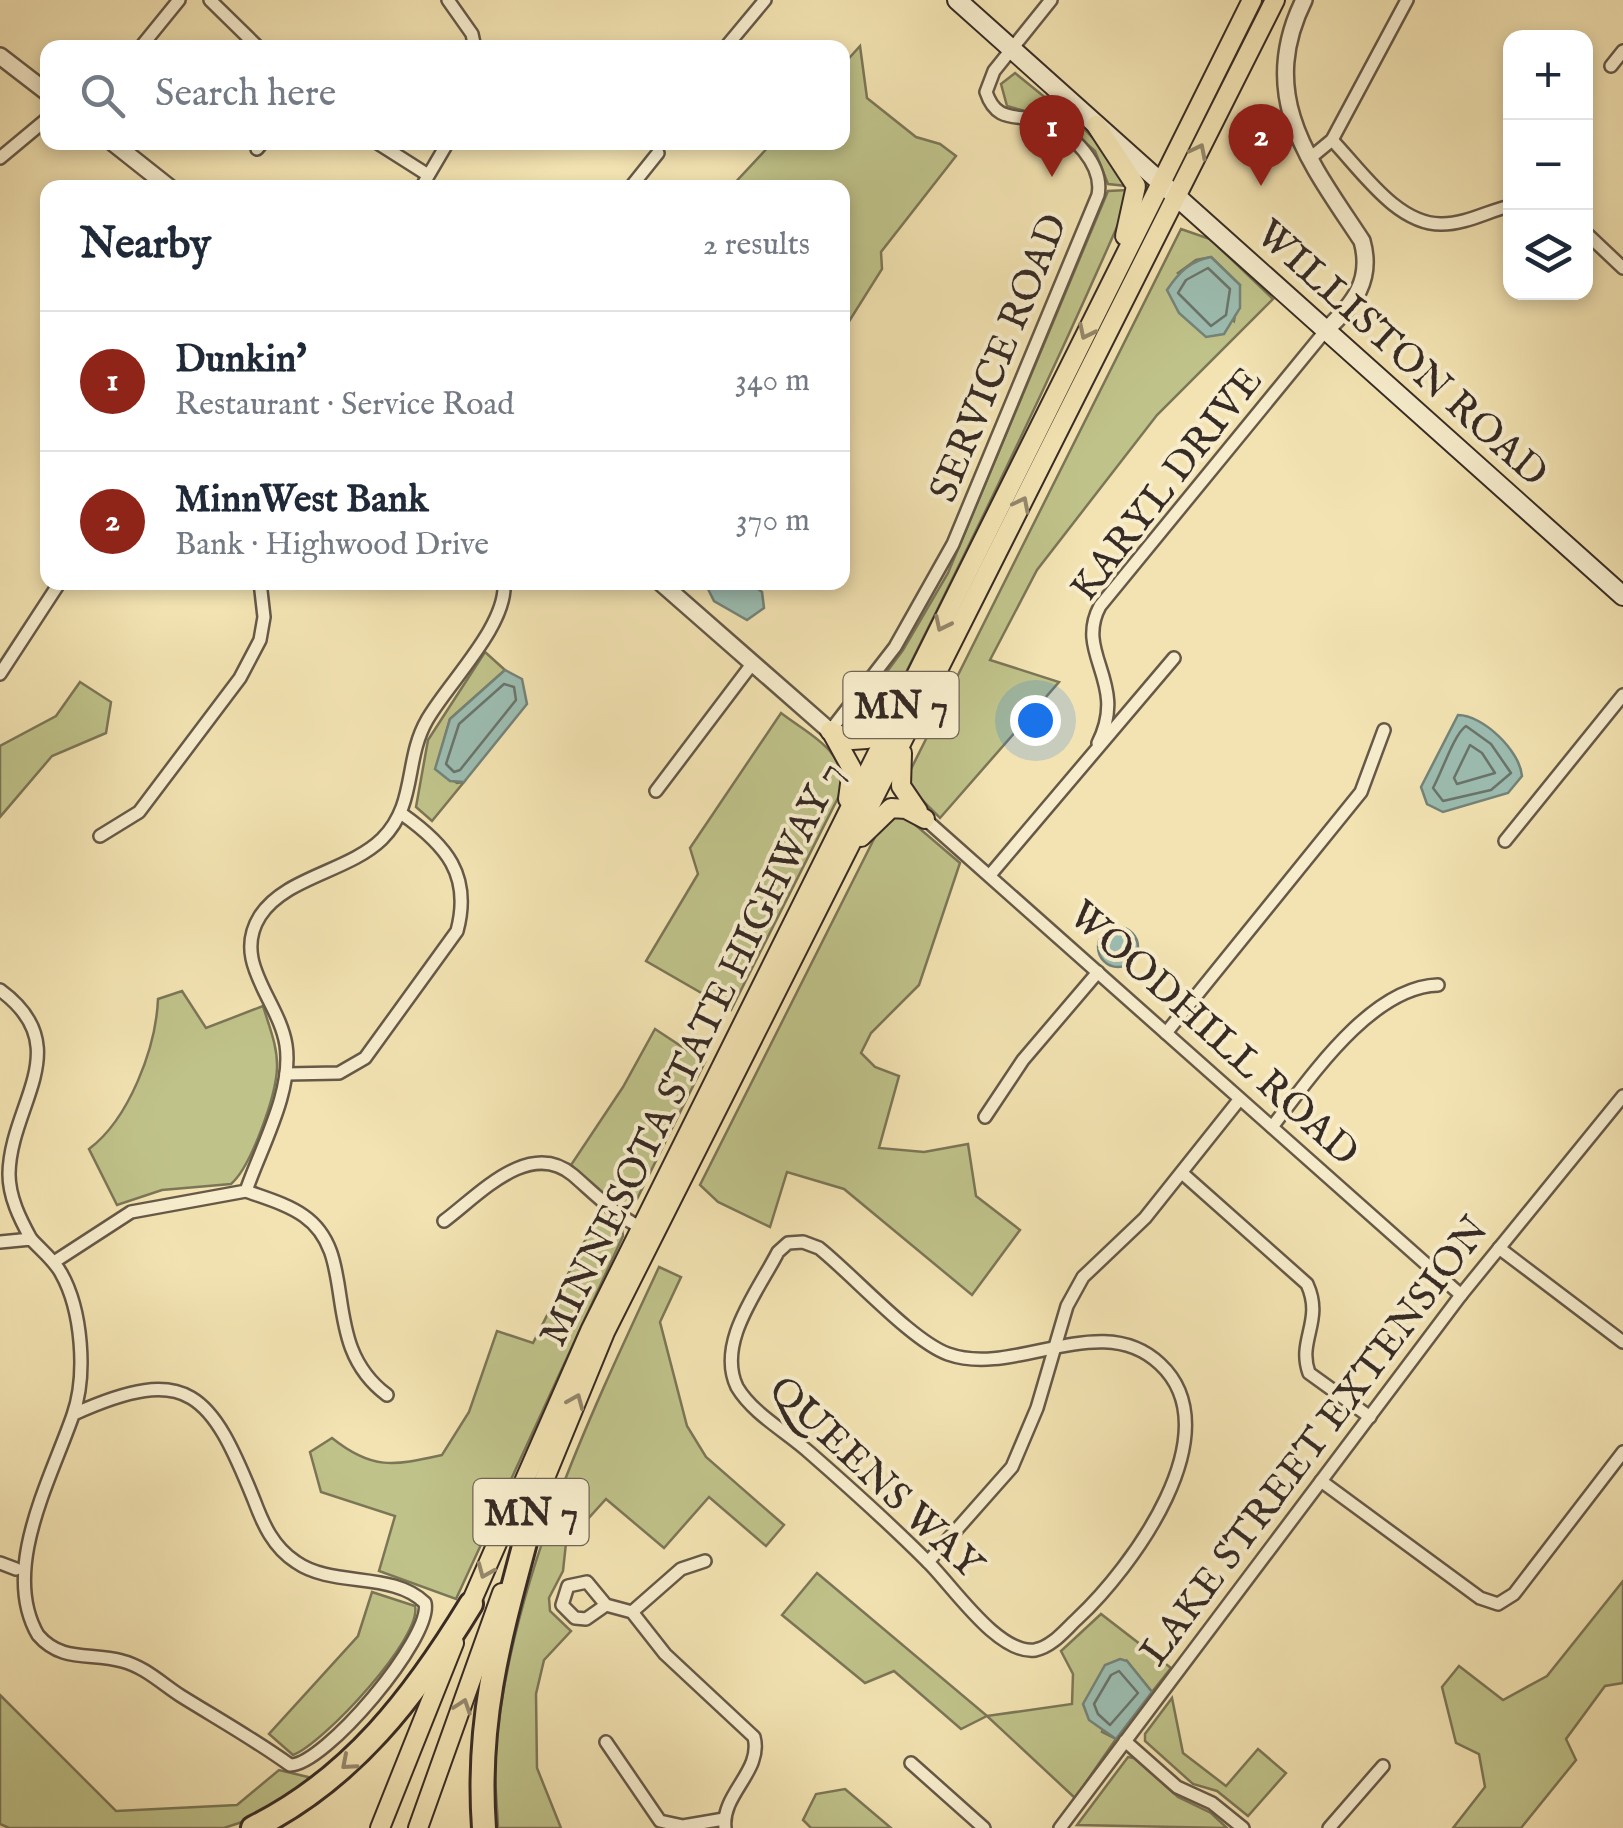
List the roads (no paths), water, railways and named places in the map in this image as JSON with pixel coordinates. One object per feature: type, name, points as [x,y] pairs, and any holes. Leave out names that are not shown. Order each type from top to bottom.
[{"type":"highway","points":[[484,1828],[480,1765],[487,1696],[537,1496]]},
{"type":"highway","points":[[253,1828],[320,1786],[382,1732],[428,1673],[471,1604]]},
{"type":"main road","name":"WILLISTON ROAD","points":[[957,0],[1623,596]]},
{"type":"main road","name":"MINNESOTA STATE HIGHWAY 7","points":[[418,1828],[537,1496],[605,1332],[846,834],[910,687],[1252,0]]},
{"type":"main road","name":"MINNESOTA STATE HIGHWAY 7","points":[[380,1828],[562,1389],[641,1228],[846,834],[902,742],[1275,0]]},
{"type":"main road","points":[[1096,125],[1136,186],[1134,209],[1104,296]]},
{"type":"main road","points":[[830,731],[852,740],[876,735],[910,687]]},
{"type":"main road","points":[[830,731],[852,769],[846,834],[858,840],[891,808],[906,809],[925,819]]},
{"type":"main road","points":[[902,742],[901,786],[925,819]]},
{"type":"street","points":[[146,40],[178,0]]},
{"type":"street","points":[[210,0],[251,40]]},
{"type":"street","points":[[448,0],[472,40]]},
{"type":"street","points":[[733,40],[766,0]]},
{"type":"street","points":[[1014,48],[1051,0]]},
{"type":"street","points":[[1304,0],[1288,38],[1283,79],[1292,120],[1309,159],[1362,241],[1367,258],[1361,288],[1326,330]]},
{"type":"street","points":[[1309,159],[1332,140],[1407,0]]},
{"type":"street","name":"SERVICE ROAD","points":[[830,731],[895,647],[954,544],[1098,195],[1096,169],[1076,146],[1045,122],[1006,118],[989,101],[989,78],[1014,48]]},
{"type":"street","points":[[1611,66],[1623,51]]},
{"type":"street","points":[[0,56],[40,87]]},
{"type":"street","points":[[0,158],[40,125]]},
{"type":"street","points":[[1332,140],[1396,206],[1426,223],[1459,222],[1503,208]]},
{"type":"street","points":[[122,150],[160,180]]},
{"type":"street","points":[[389,150],[428,175]]},
{"type":"street","points":[[425,180],[443,150]]},
{"type":"street","points":[[636,180],[658,153]]},
{"type":"street","points":[[1593,240],[1623,268]]},
{"type":"street","name":"KARYL DRIVE","points":[[1098,743],[1110,712],[1106,680],[1091,634],[1100,606],[1326,330]]},
{"type":"street","points":[[0,674],[55,590]]},
{"type":"street","points":[[100,836],[140,812],[240,678],[260,640],[264,617],[261,590]]},
{"type":"street","points":[[246,1191],[286,1074],[282,1029],[252,964],[253,932],[270,903],[369,851],[402,814],[423,727],[494,621],[502,590]]},
{"type":"street","points":[[669,590],[830,731]]},
{"type":"street","points":[[990,875],[1174,658]]},
{"type":"street","points":[[656,791],[752,664]]},
{"type":"street","points":[[1505,841],[1623,696]]},
{"type":"street","points":[[1166,1033],[1361,792],[1384,730]]},
{"type":"street","points":[[286,1074],[339,1072],[365,1058],[457,932],[462,914],[459,872],[442,844],[402,814]]},
{"type":"street","name":"WOODHILL ROAD","points":[[925,819],[1462,1295]]},
{"type":"street","points":[[985,1118],[1023,1060],[1098,972]]},
{"type":"street","points":[[1272,1127],[1348,1032],[1420,986],[1438,985]]},
{"type":"street","points":[[0,990],[24,1013],[38,1049],[38,1068],[16,1132],[9,1176],[13,1198],[31,1239],[54,1262],[65,1280],[77,1332],[80,1373],[74,1414],[43,1479],[16,1569],[24,1614],[48,1645],[66,1654],[118,1659],[144,1670],[296,1766],[373,1697],[424,1626],[425,1603],[395,1587],[317,1573],[283,1552],[261,1518],[224,1428],[190,1398],[158,1389],[140,1390],[74,1414]]},
{"type":"street","name":"LAKE STREET EXTENSION","points":[[1060,1828],[1462,1295],[1623,1096]]},
{"type":"street","points":[[928,1562],[1012,1467],[1056,1348],[1067,1306],[1083,1277],[1138,1227],[1239,1100]]},
{"type":"street","points":[[444,1221],[516,1168],[543,1162],[568,1171],[606,1208],[641,1228]]},
{"type":"street","points":[[1182,1173],[1307,1284],[1316,1308],[1304,1350],[1310,1373],[1370,1417]]},
{"type":"street","points":[[54,1262],[131,1212],[246,1191],[290,1208],[316,1227],[331,1255],[354,1362],[388,1395]]},
{"type":"street","points":[[0,1242],[31,1239]]},
{"type":"street","name":"QUEENS WAY","points":[[803,1242],[819,1248],[921,1338],[949,1354],[981,1357],[1056,1348],[1111,1342],[1138,1347],[1161,1364],[1181,1392],[1186,1425],[1170,1483],[1147,1537],[1112,1585],[1058,1637],[1035,1650],[1003,1642],[928,1562],[748,1401],[733,1380],[730,1354],[734,1338],[778,1252],[788,1243],[803,1242]]},
{"type":"street","points":[[1499,1248],[1623,1342]]},
{"type":"street","points":[[1322,1481],[1480,1598],[1498,1604],[1514,1594],[1622,1456]]},
{"type":"street","points":[[632,1612],[681,1569],[705,1560]]},
{"type":"street","points":[[0,1563],[16,1569]]},
{"type":"street","points":[[606,1605],[632,1612],[664,1654],[754,1737],[754,1759],[724,1823],[683,1826],[660,1821],[606,1742]]},
{"type":"street","points":[[1125,1741],[1177,1787],[1212,1803],[1243,1828]]},
{"type":"street","points":[[912,1763],[984,1828]]},
{"type":"street","points":[[1328,1828],[1384,1766]]},
{"type":"water","points":[[1211,257],[1240,285],[1240,308],[1224,334],[1206,337],[1179,313],[1167,290],[1186,268]]},
{"type":"water","points":[[708,590],[759,590],[764,608],[747,620],[714,601]]},
{"type":"water","points":[[505,670],[522,679],[527,704],[464,782],[450,781],[435,769],[450,719]]},
{"type":"water","points":[[1458,715],[1478,721],[1499,736],[1515,756],[1522,776],[1508,793],[1443,812],[1427,804],[1421,787]]},
{"type":"water","points":[[1118,927],[1132,933],[1138,947],[1132,961],[1118,967],[1104,961],[1098,947],[1104,933]]},
{"type":"water","points":[[1120,1659],[1127,1661],[1152,1692],[1116,1739],[1089,1720],[1083,1704],[1105,1665]]},
{"type":"place","name":"Dunkin'","points":[[1052,177]]},
{"type":"place","name":"MinnWest Bank","points":[[1261,186]]}]
